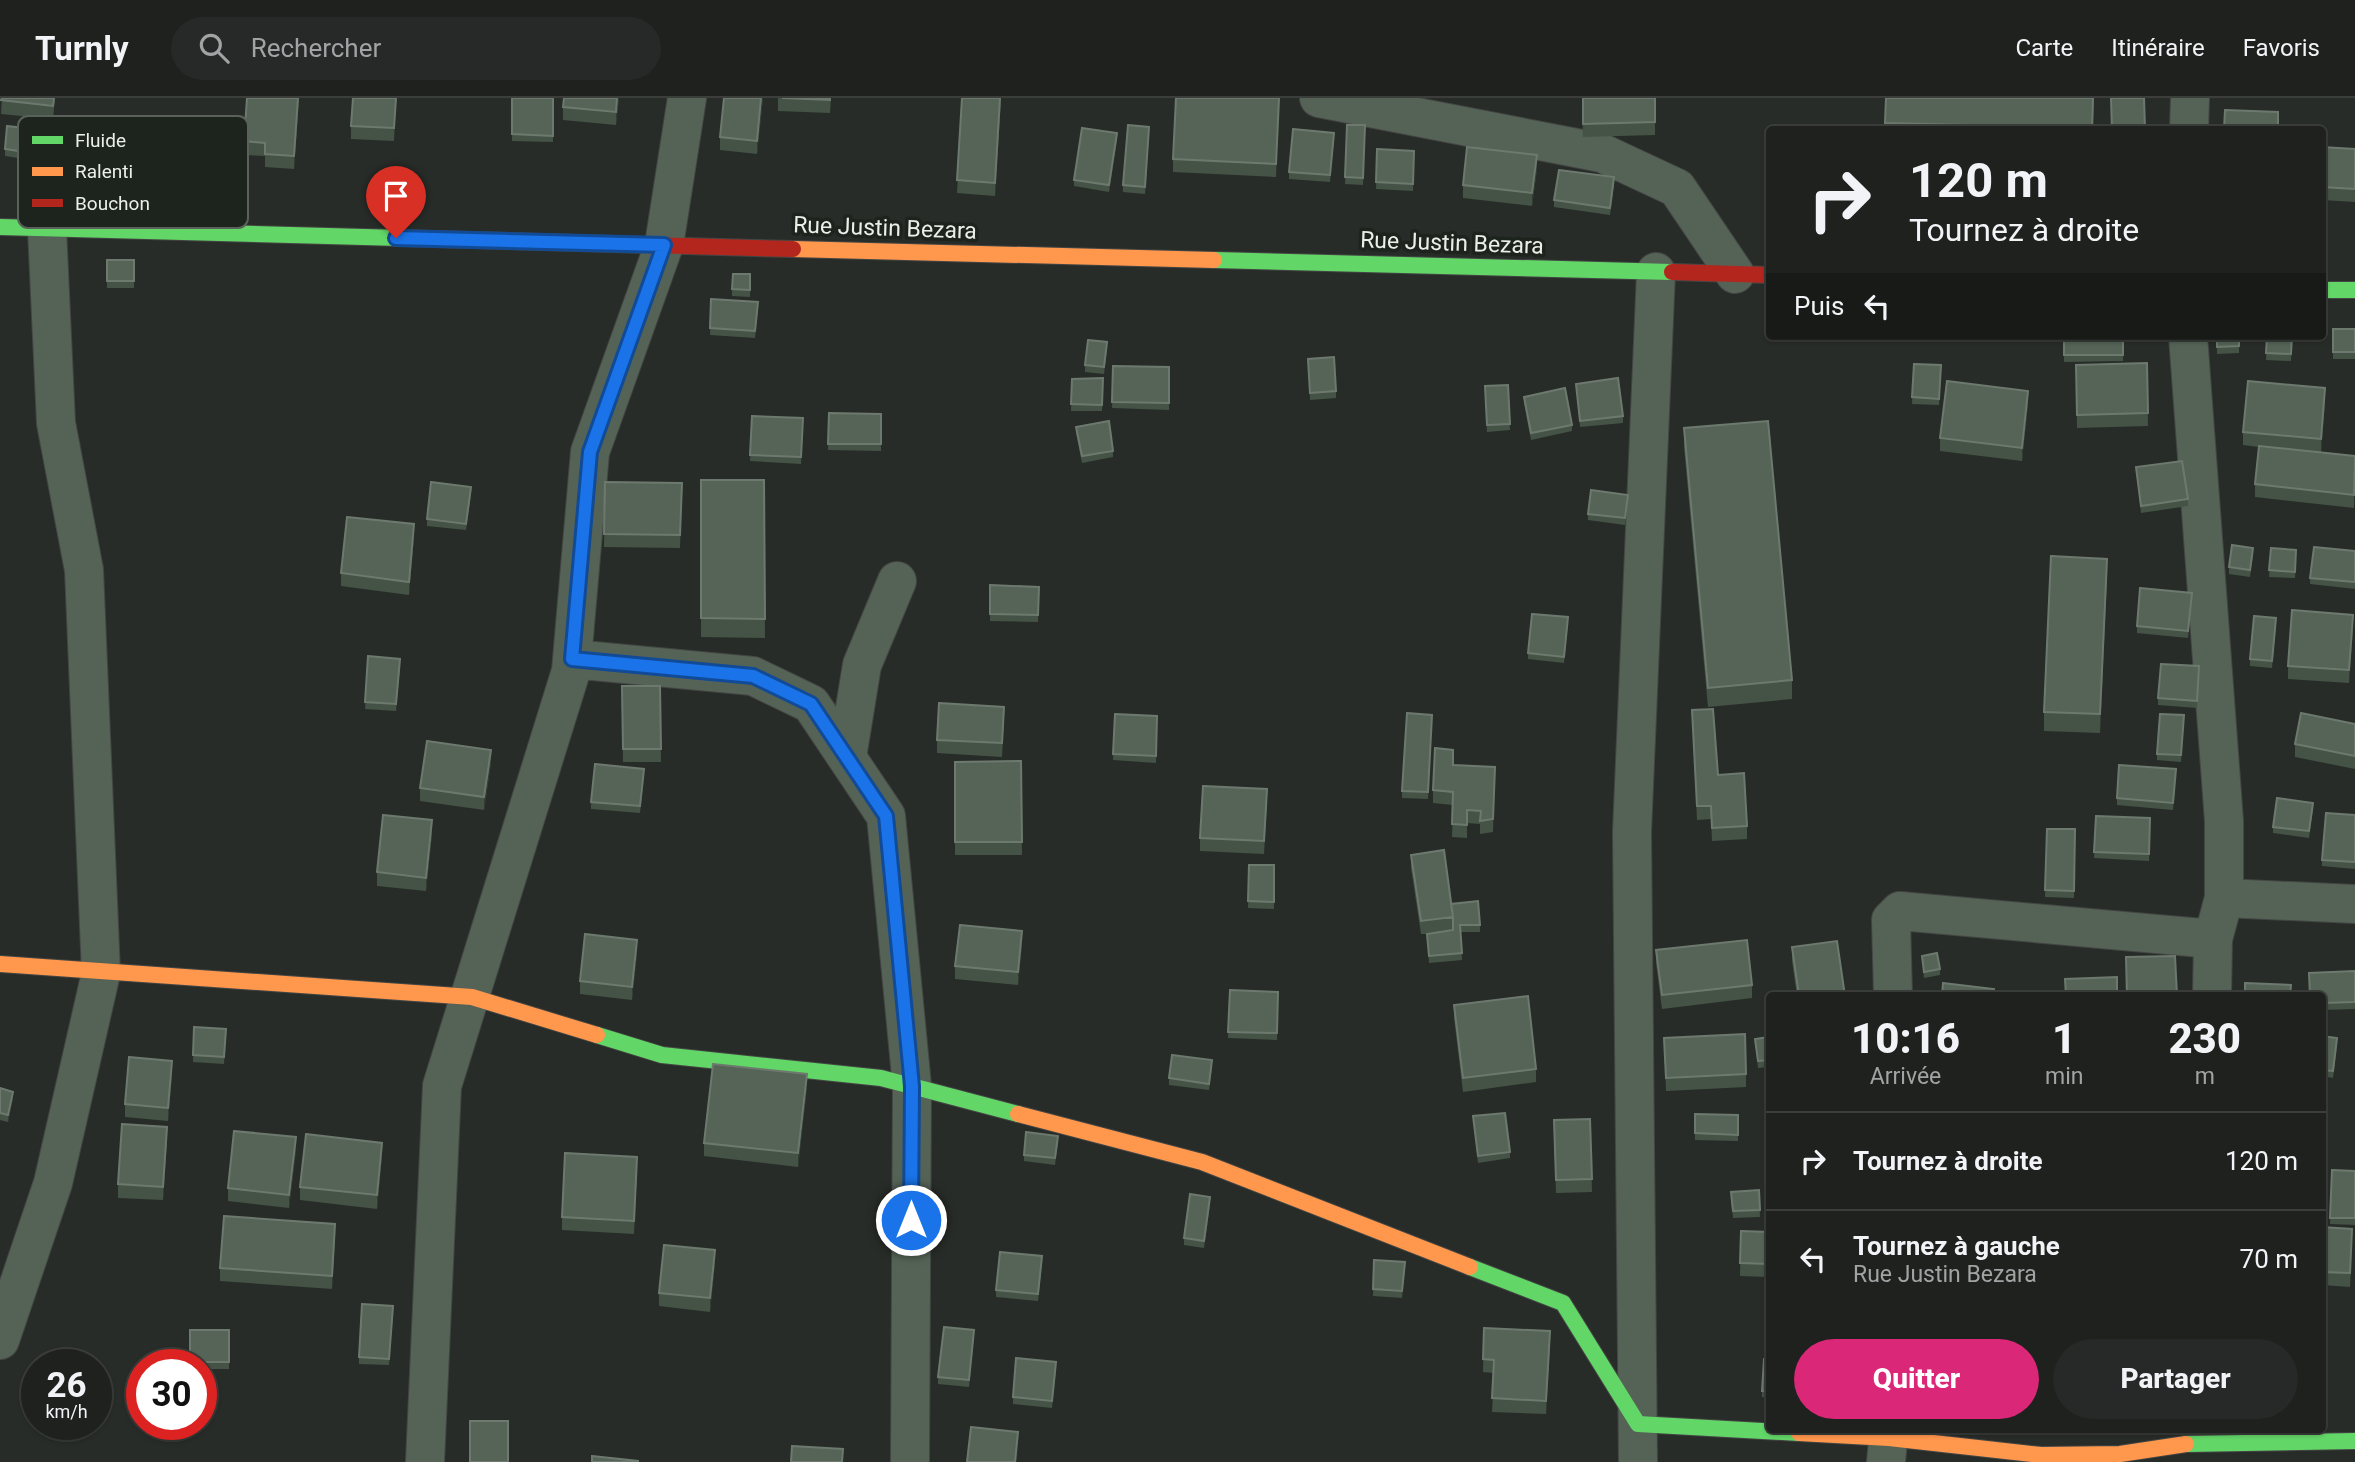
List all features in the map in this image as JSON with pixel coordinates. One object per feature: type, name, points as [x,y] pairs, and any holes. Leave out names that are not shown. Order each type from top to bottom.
[{"type":"street","points":[[425,1462],[442,1086],[472,998],[571,671],[590,452],[664,245],[687,98]]},
{"type":"street","points":[[1319,98],[1602,153],[1676,188],[1752,274]]},
{"type":"street","points":[[2189,126],[2190,98]]},
{"type":"street","name":"Rue Justin Bezara","points":[[0,227],[18,228]]},
{"type":"street","name":"Rue Justin Bezara","points":[[24,228],[1752,274]]},
{"type":"street","points":[[0,1340],[53,1184],[101,974],[84,570],[56,423],[47,229]]},
{"type":"street","points":[[1638,1462],[1632,832],[1656,272]]},
{"type":"street","points":[[2326,290],[2355,290]]},
{"type":"street","points":[[2188,340],[2223,807],[2224,898],[2213,939],[2212,992]]},
{"type":"street","points":[[847,757],[862,664],[897,581]]},
{"type":"street","points":[[572,659],[753,676],[811,704],[886,816],[912,1086],[910,1462]]},
{"type":"street","points":[[2224,898],[2355,904]]},
{"type":"street","points":[[1893,992],[1891,920],[1900,911],[2213,939]]},
{"type":"street","points":[[0,964],[101,974],[472,998],[662,1055],[881,1078],[1202,1162],[1563,1303],[1638,1423]]},
{"type":"street","points":[[1638,1423],[2041,1455],[2120,1454],[2200,1445],[2355,1441]]},
{"type":"building","points":[[54,98],[53,106],[1,100]]},
{"type":"building","points":[[247,98],[298,98],[294,156],[265,154],[265,143],[248,141],[248,116],[246,116]]},
{"type":"building","points":[[353,98],[396,98],[394,128],[351,126]]},
{"type":"building","points":[[512,98],[553,98],[553,136],[512,134]]},
{"type":"building","points":[[564,98],[617,98],[616,112],[563,107]]},
{"type":"building","points":[[724,98],[761,98],[757,141],[720,137]]},
{"type":"building","points":[[782,98],[830,98],[830,100]]},
{"type":"building","points":[[962,98],[1000,98],[995,183],[957,180]]},
{"type":"building","points":[[1176,98],[1279,98],[1276,164],[1173,159]]},
{"type":"building","points":[[1583,98],[1655,98],[1655,122],[1583,124]]},
{"type":"building","points":[[1886,98],[2093,98],[2092,126],[1885,123]]},
{"type":"building","points":[[2111,98],[2144,98],[2145,126],[2112,126]]},
{"type":"building","points":[[2225,110],[2278,112],[2278,126],[2224,126]]},
{"type":"building","points":[[1128,125],[1149,127],[1145,187],[1123,185]]},
{"type":"building","points":[[1347,125],[1365,125],[1363,178],[1345,177]]},
{"type":"building","points":[[7,126],[18,127],[18,151],[5,149]]},
{"type":"building","points":[[1082,128],[1117,133],[1109,185],[1074,180]]},
{"type":"building","points":[[1293,129],[1334,133],[1330,175],[1289,172]]},
{"type":"building","points":[[1467,147],[1537,155],[1532,193],[1463,185]]},
{"type":"building","points":[[2326,147],[2355,149],[2355,189],[2326,187]]},
{"type":"building","points":[[1377,149],[1414,151],[1413,184],[1376,182]]},
{"type":"building","points":[[1559,170],[1614,177],[1610,208],[1554,200]]},
{"type":"building","points":[[107,260],[134,260],[134,281],[107,281]]},
{"type":"building","points":[[733,274],[750,274],[750,290],[732,289]]},
{"type":"building","points":[[711,299],[758,302],[755,331],[710,328]]},
{"type":"building","points":[[2333,329],[2355,329],[2355,352],[2333,352]]},
{"type":"building","points":[[1088,340],[1107,342],[1104,367],[1085,365]]},
{"type":"building","points":[[2064,340],[2123,340],[2123,355],[2064,355]]},
{"type":"building","points":[[2217,340],[2239,340],[2239,346],[2217,347]]},
{"type":"building","points":[[2267,340],[2292,340],[2291,354],[2266,353]]},
{"type":"building","points":[[1334,357],[1336,391],[1310,393],[1308,359]]},
{"type":"building","points":[[2147,363],[2148,413],[2077,415],[2076,365]]},
{"type":"building","points":[[1914,364],[1941,365],[1939,399],[1912,397]]},
{"type":"building","points":[[1113,366],[1169,367],[1169,403],[1112,402]]},
{"type":"building","points":[[1103,378],[1102,405],[1071,404],[1072,379]]},
{"type":"building","points":[[1618,378],[1623,416],[1580,421],[1576,384]]},
{"type":"building","points":[[1947,381],[2028,391],[2022,448],[1940,438]]},
{"type":"building","points":[[2248,381],[2325,388],[2321,439],[2243,432]]},
{"type":"building","points":[[1508,385],[1510,424],[1487,425],[1485,386]]},
{"type":"building","points":[[1565,388],[1572,425],[1531,433],[1524,397]]},
{"type":"building","points":[[829,413],[881,414],[881,444],[828,444]]},
{"type":"building","points":[[752,416],[803,418],[801,457],[750,455]]},
{"type":"building","points":[[1109,421],[1113,451],[1082,456],[1076,427]]},
{"type":"building","points":[[1768,421],[1792,680],[1708,688],[1684,428]]},
{"type":"building","points":[[2259,446],[2355,456],[2354,495],[2255,484]]},
{"type":"building","points":[[2182,461],[2188,499],[2141,506],[2136,467]]},
{"type":"building","points":[[701,480],[764,480],[765,619],[701,618]]},
{"type":"building","points":[[431,482],[471,487],[466,524],[427,519]]},
{"type":"building","points":[[605,482],[682,483],[680,535],[604,534]]},
{"type":"building","points":[[1591,490],[1628,495],[1625,518],[1588,514]]},
{"type":"building","points":[[347,517],[414,524],[409,582],[341,573]]},
{"type":"building","points":[[2232,545],[2253,548],[2250,570],[2229,567]]},
{"type":"building","points":[[2314,547],[2355,551],[2355,582],[2310,578]]},
{"type":"building","points":[[2271,548],[2296,550],[2295,572],[2269,570]]},
{"type":"building","points":[[2051,556],[2107,559],[2100,714],[2044,712]]},
{"type":"building","points":[[990,585],[1039,587],[1038,615],[990,614]]},
{"type":"building","points":[[2140,588],[2192,593],[2188,631],[2137,626]]},
{"type":"building","points":[[2292,610],[2353,615],[2349,670],[2288,666]]},
{"type":"building","points":[[1532,614],[1568,617],[1564,657],[1528,653]]},
{"type":"building","points":[[2254,616],[2276,618],[2272,661],[2250,659]]},
{"type":"building","points":[[368,656],[400,659],[396,704],[365,702]]},
{"type":"building","points":[[2161,664],[2199,666],[2197,701],[2158,698]]},
{"type":"building","points":[[622,686],[660,686],[661,749],[623,749]]},
{"type":"building","points":[[939,703],[1004,707],[1002,743],[937,740]]},
{"type":"building","points":[[1713,709],[1718,775],[1744,773],[1747,826],[1712,828],[1711,806],[1697,806],[1692,710]]},
{"type":"building","points":[[1407,713],[1432,715],[1428,792],[1402,791]]},
{"type":"building","points":[[2301,713],[2355,724],[2355,756],[2295,744]]},
{"type":"building","points":[[1115,714],[1157,716],[1156,756],[1113,754]]},
{"type":"building","points":[[2160,714],[2184,715],[2181,755],[2157,754]]},
{"type":"building","points":[[427,741],[491,750],[484,797],[420,788]]},
{"type":"building","points":[[1435,748],[1453,750],[1453,765],[1495,767],[1493,819],[1480,821],[1481,811],[1467,810],[1467,825],[1452,824],[1453,792],[1433,790]]},
{"type":"building","points":[[1021,761],[1022,842],[955,842],[955,762]]},
{"type":"building","points":[[595,764],[644,769],[640,806],[591,802]]},
{"type":"building","points":[[2119,765],[2176,769],[2173,803],[2117,798]]},
{"type":"building","points":[[1203,786],[1267,789],[1264,841],[1200,838]]},
{"type":"building","points":[[2277,798],[2313,803],[2309,831],[2273,827]]},
{"type":"building","points":[[2326,813],[2355,815],[2355,862],[2322,860]]},
{"type":"building","points":[[383,815],[432,820],[426,878],[377,872]]},
{"type":"building","points":[[2096,816],[2150,818],[2149,854],[2094,852]]},
{"type":"building","points":[[2047,829],[2075,829],[2074,891],[2045,890]]},
{"type":"building","points":[[1444,850],[1453,917],[1421,921],[1411,855]]},
{"type":"building","points":[[1249,865],[1274,865],[1274,902],[1248,901]]},
{"type":"building","points":[[1478,901],[1480,925],[1460,925],[1462,953],[1429,956],[1427,934],[1453,930],[1451,904]]},
{"type":"building","points":[[960,925],[1022,931],[1018,972],[955,966]]},
{"type":"building","points":[[585,934],[637,940],[632,987],[580,981]]},
{"type":"building","points":[[1747,940],[1752,985],[1662,995],[1656,950]]},
{"type":"building","points":[[1837,941],[1844,992],[1798,992],[1792,947]]},
{"type":"building","points":[[1937,953],[1940,969],[1924,972],[1922,956]]},
{"type":"building","points":[[2175,956],[2177,992],[2127,992],[2126,957]]},
{"type":"building","points":[[2355,971],[2355,1002],[2326,1003],[2326,992],[2310,992],[2309,973]]},
{"type":"building","points":[[2117,977],[2117,992],[2066,992],[2065,979]]},
{"type":"building","points":[[1943,983],[1994,989],[1994,992],[1942,992]]},
{"type":"building","points":[[2245,983],[2291,985],[2290,992],[2245,992]]},
{"type":"building","points":[[1230,990],[1278,992],[1277,1033],[1228,1032]]},
{"type":"building","points":[[1528,996],[1536,1069],[1463,1078],[1454,1005]]},
{"type":"building","points":[[194,1027],[226,1029],[224,1057],[193,1055]]},
{"type":"building","points":[[1745,1034],[1746,1074],[1666,1078],[1664,1038]]},
{"type":"building","points":[[1766,1037],[1766,1060],[1758,1061],[1755,1039]]},
{"type":"building","points":[[2326,1037],[2337,1038],[2333,1071],[2326,1070]]},
{"type":"building","points":[[1172,1055],[1212,1060],[1209,1084],[1169,1078]]},
{"type":"building","points":[[129,1057],[172,1061],[168,1108],[125,1104]]},
{"type":"building","points":[[713,1064],[807,1074],[798,1153],[704,1143]]},
{"type":"building","points":[[0,1088],[13,1092],[8,1115],[0,1113]]},
{"type":"building","points":[[1505,1113],[1510,1152],[1478,1156],[1473,1116]]},
{"type":"building","points":[[1695,1114],[1738,1115],[1738,1135],[1695,1133]]},
{"type":"building","points":[[1590,1119],[1592,1179],[1556,1180],[1554,1120]]},
{"type":"building","points":[[122,1124],[167,1127],[163,1187],[118,1184]]},
{"type":"building","points":[[234,1131],[296,1137],[289,1195],[228,1188]]},
{"type":"building","points":[[1026,1132],[1058,1136],[1055,1158],[1024,1155]]},
{"type":"building","points":[[306,1134],[382,1143],[377,1195],[300,1187]]},
{"type":"building","points":[[565,1153],[637,1157],[634,1221],[562,1217]]},
{"type":"building","points":[[2332,1170],[2355,1171],[2355,1218],[2330,1218]]},
{"type":"building","points":[[1759,1190],[1760,1210],[1733,1211],[1731,1192]]},
{"type":"building","points":[[1190,1194],[1210,1197],[1204,1241],[1184,1238]]},
{"type":"building","points":[[224,1216],[335,1224],[332,1276],[220,1268]]},
{"type":"building","points":[[2326,1227],[2352,1229],[2350,1273],[2326,1272]]},
{"type":"building","points":[[1741,1231],[1766,1232],[1766,1264],[1740,1263]]},
{"type":"building","points":[[664,1245],[715,1250],[710,1298],[659,1293]]},
{"type":"building","points":[[1000,1252],[1042,1256],[1038,1294],[996,1290]]},
{"type":"building","points":[[1374,1260],[1405,1262],[1402,1291],[1373,1289]]},
{"type":"building","points":[[362,1304],[393,1306],[389,1359],[359,1357]]},
{"type":"building","points":[[944,1327],[974,1330],[969,1380],[938,1377]]},
{"type":"building","points":[[1484,1328],[1550,1331],[1546,1401],[1492,1398],[1494,1360],[1483,1359]]},
{"type":"building","points":[[190,1330],[229,1330],[229,1362],[217,1362],[217,1349],[190,1349]]},
{"type":"building","points":[[1016,1358],[1056,1362],[1052,1401],[1013,1397]]},
{"type":"building","points":[[1764,1359],[1766,1359],[1766,1391],[1762,1391]]},
{"type":"building","points":[[470,1421],[508,1421],[508,1462],[470,1462]]},
{"type":"building","points":[[971,1427],[1018,1432],[1015,1462],[967,1462]]},
{"type":"building","points":[[792,1446],[843,1449],[842,1462],[791,1462]]},
{"type":"building","points":[[592,1456],[638,1461],[638,1462],[592,1462]]},
{"type":"traffic: fast","points":[[0,227],[18,227]]},
{"type":"traffic: fast","points":[[36,228],[542,242]]},
{"type":"traffic: fast","points":[[1214,260],[1672,272]]},
{"type":"traffic: fast","points":[[2326,290],[2355,290]]},
{"type":"traffic: fast","points":[[597,1035],[662,1055],[881,1078],[1018,1114]]},
{"type":"traffic: fast","points":[[1470,1267],[1563,1303],[1638,1424],[1766,1431]]},
{"type":"traffic: fast","points":[[2186,1444],[2355,1441]]},
{"type":"traffic: slow","points":[[793,249],[1214,260]]},
{"type":"traffic: slow","points":[[0,964],[472,997],[597,1035]]},
{"type":"traffic: slow","points":[[1018,1114],[1202,1162],[1470,1267]]},
{"type":"traffic: slow","points":[[1799,1433],[1889,1438],[2041,1455],[2120,1454],[2186,1444]]},
{"type":"traffic: jam","points":[[542,242],[793,249]]},
{"type":"traffic: jam","points":[[1672,272],[1766,275]]},
{"type":"route","points":[[396,238],[664,245],[590,452],[572,659],[753,676],[811,704],[886,816],[912,1086],[911,1220]]}]
